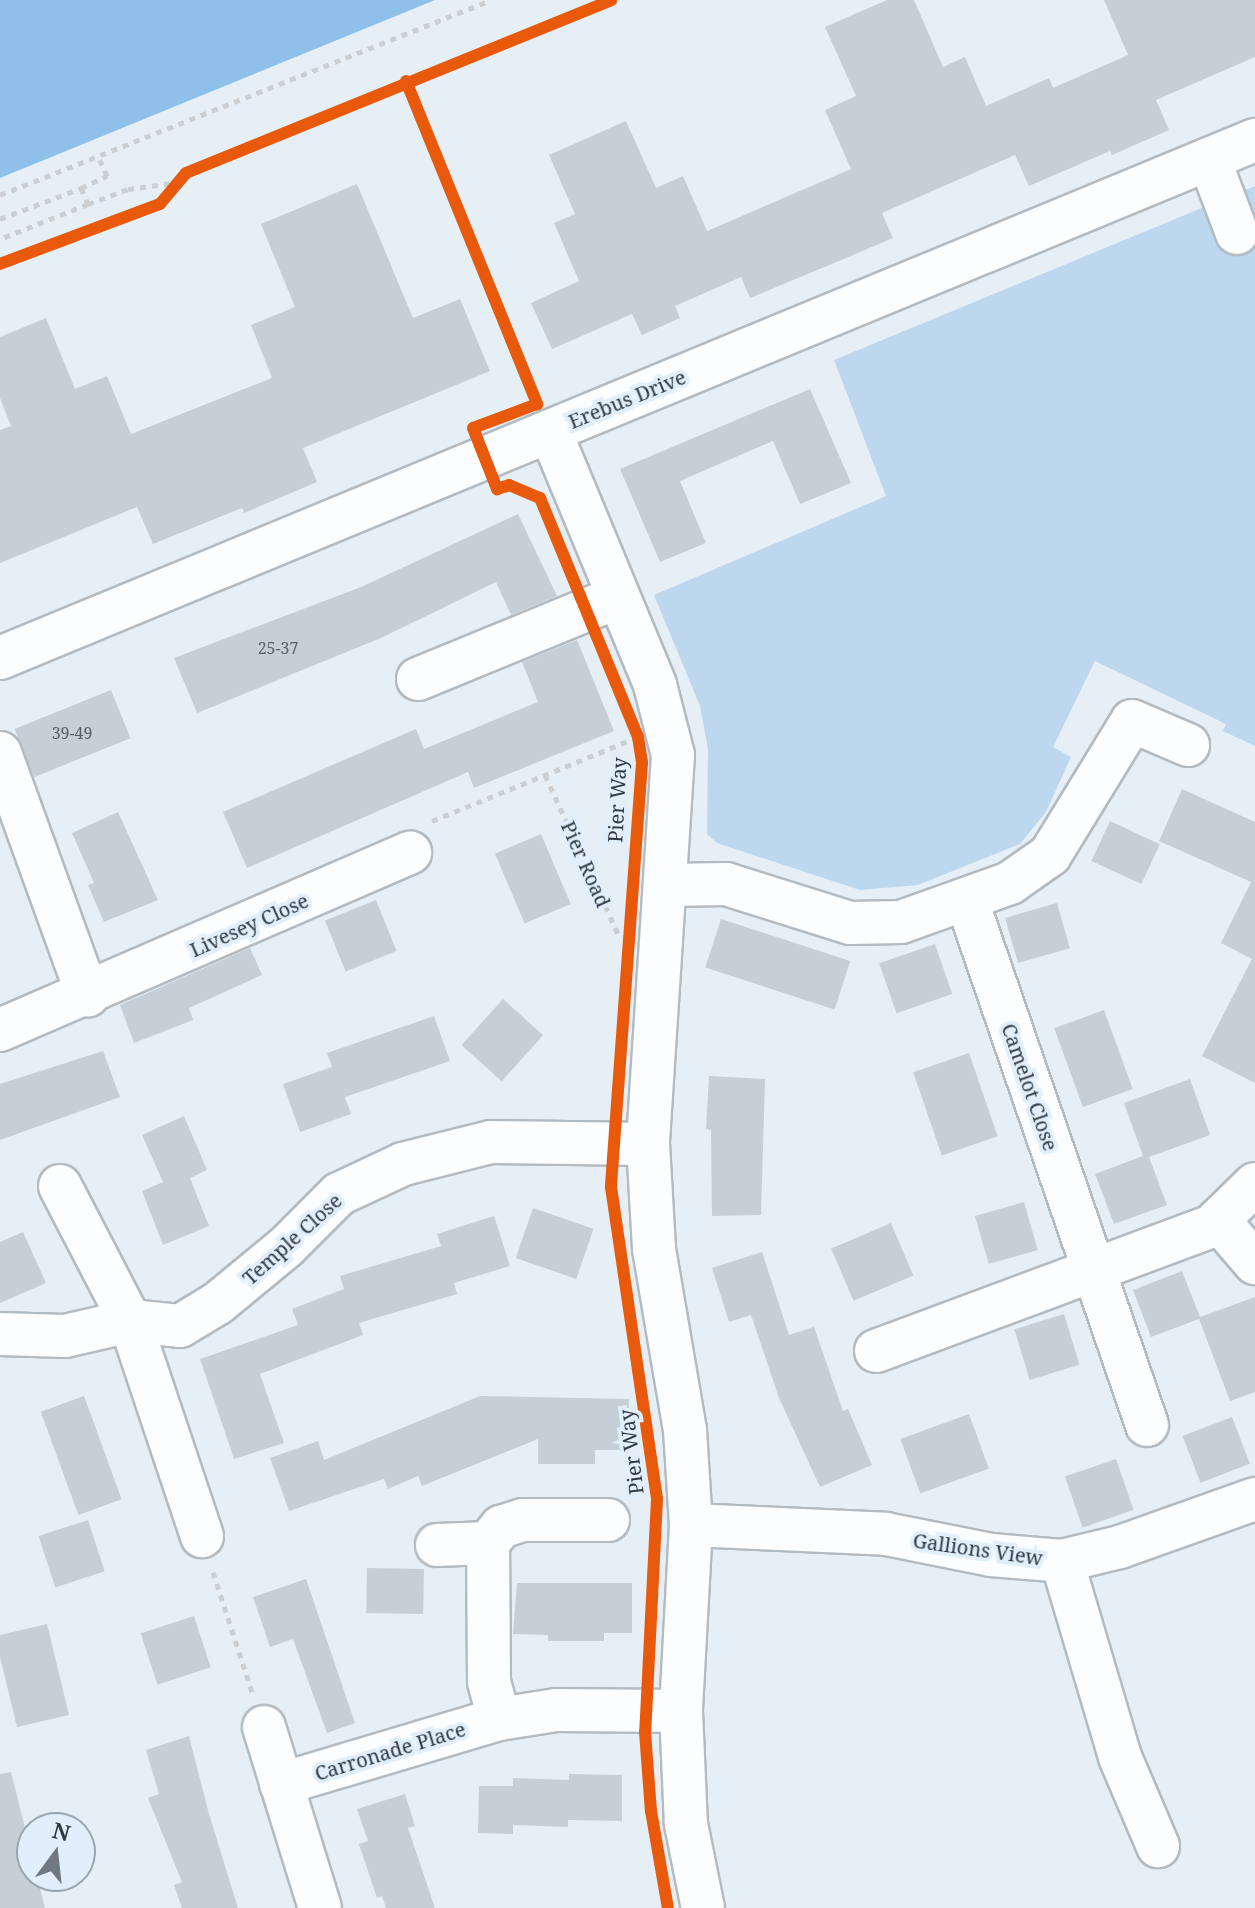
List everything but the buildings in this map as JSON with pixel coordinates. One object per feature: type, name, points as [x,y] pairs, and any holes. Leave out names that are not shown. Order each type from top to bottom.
[{"type":"street","name":"Erebus Drive","points":[[0,658],[1255,140]]},
{"type":"street","points":[[1209,159],[1237,233]]},
{"type":"street","points":[[550,431],[667,721],[673,755],[648,1144],[654,1249],[685,1430],[691,1525],[681,1711],[686,1824],[703,1908]]},
{"type":"street","points":[[418,679],[618,597]]},
{"type":"street","points":[[666,885],[726,884],[850,923],[901,922],[967,901],[1010,883],[1050,855],[1132,721],[1188,745]]},
{"type":"street","points":[[0,753],[9,817],[88,996]]},
{"type":"street","name":"Livesey Close","points":[[0,1030],[88,996],[323,892],[419,838]]},
{"type":"street","name":"Camelot Close","points":[[967,901],[1147,1425]]},
{"type":"street","name":"Temple Close","points":[[0,1334],[65,1336],[130,1321],[180,1326],[275,1256],[339,1194],[403,1164],[491,1142],[648,1144]]},
{"type":"street","points":[[876,1351],[1094,1272],[1218,1220],[1255,1184]]},
{"type":"street","points":[[60,1186],[130,1321],[202,1536]]},
{"type":"street","points":[[1218,1220],[1255,1263]]},
{"type":"street","name":"Gallions View","points":[[691,1525],[886,1534],[991,1555],[1062,1561],[1120,1547],[1255,1499]]},
{"type":"street","points":[[499,1719],[489,1682],[488,1543],[501,1527],[523,1520],[608,1520]]},
{"type":"street","points":[[437,1545],[488,1543]]},
{"type":"street","points":[[1062,1561],[1120,1757],[1158,1846]]},
{"type":"street","name":"Carronade Place","points":[[281,1784],[499,1719],[556,1710],[681,1711]]},
{"type":"street","points":[[264,1727],[320,1908]]},
{"type":"path","points":[[0,195],[491,0]]},
{"type":"path","points":[[0,219],[107,176],[98,156]]},
{"type":"path","points":[[164,199],[173,183],[186,173]]},
{"type":"path","points":[[0,239],[128,189],[173,183]]},
{"type":"path","points":[[81,188],[88,204]]},
{"type":"path","points":[[419,838],[545,775],[639,744]]},
{"type":"path","points":[[627,954],[629,922]]},
{"type":"path","points":[[202,1536],[264,1727]]},
{"type":"shaded area","points":[[1255,186],[1255,746],[1223,731],[1226,724],[1095,661],[1053,747],[1071,757],[1046,812],[1020,844],[918,885],[860,890],[717,843],[707,834],[708,749],[700,706],[654,595],[886,496],[834,360]]},
{"type":"water","points":[[0,0],[435,0],[0,178]]},
{"type":"cycle path","points":[[0,264],[160,204],[186,173],[611,0]]},
{"type":"cycle path","name":"Pier Way","points":[[406,81],[537,404],[473,428],[497,489],[509,485],[540,498],[638,737],[642,763],[611,1187],[657,1499],[645,1732],[651,1811],[668,1908]]}]
